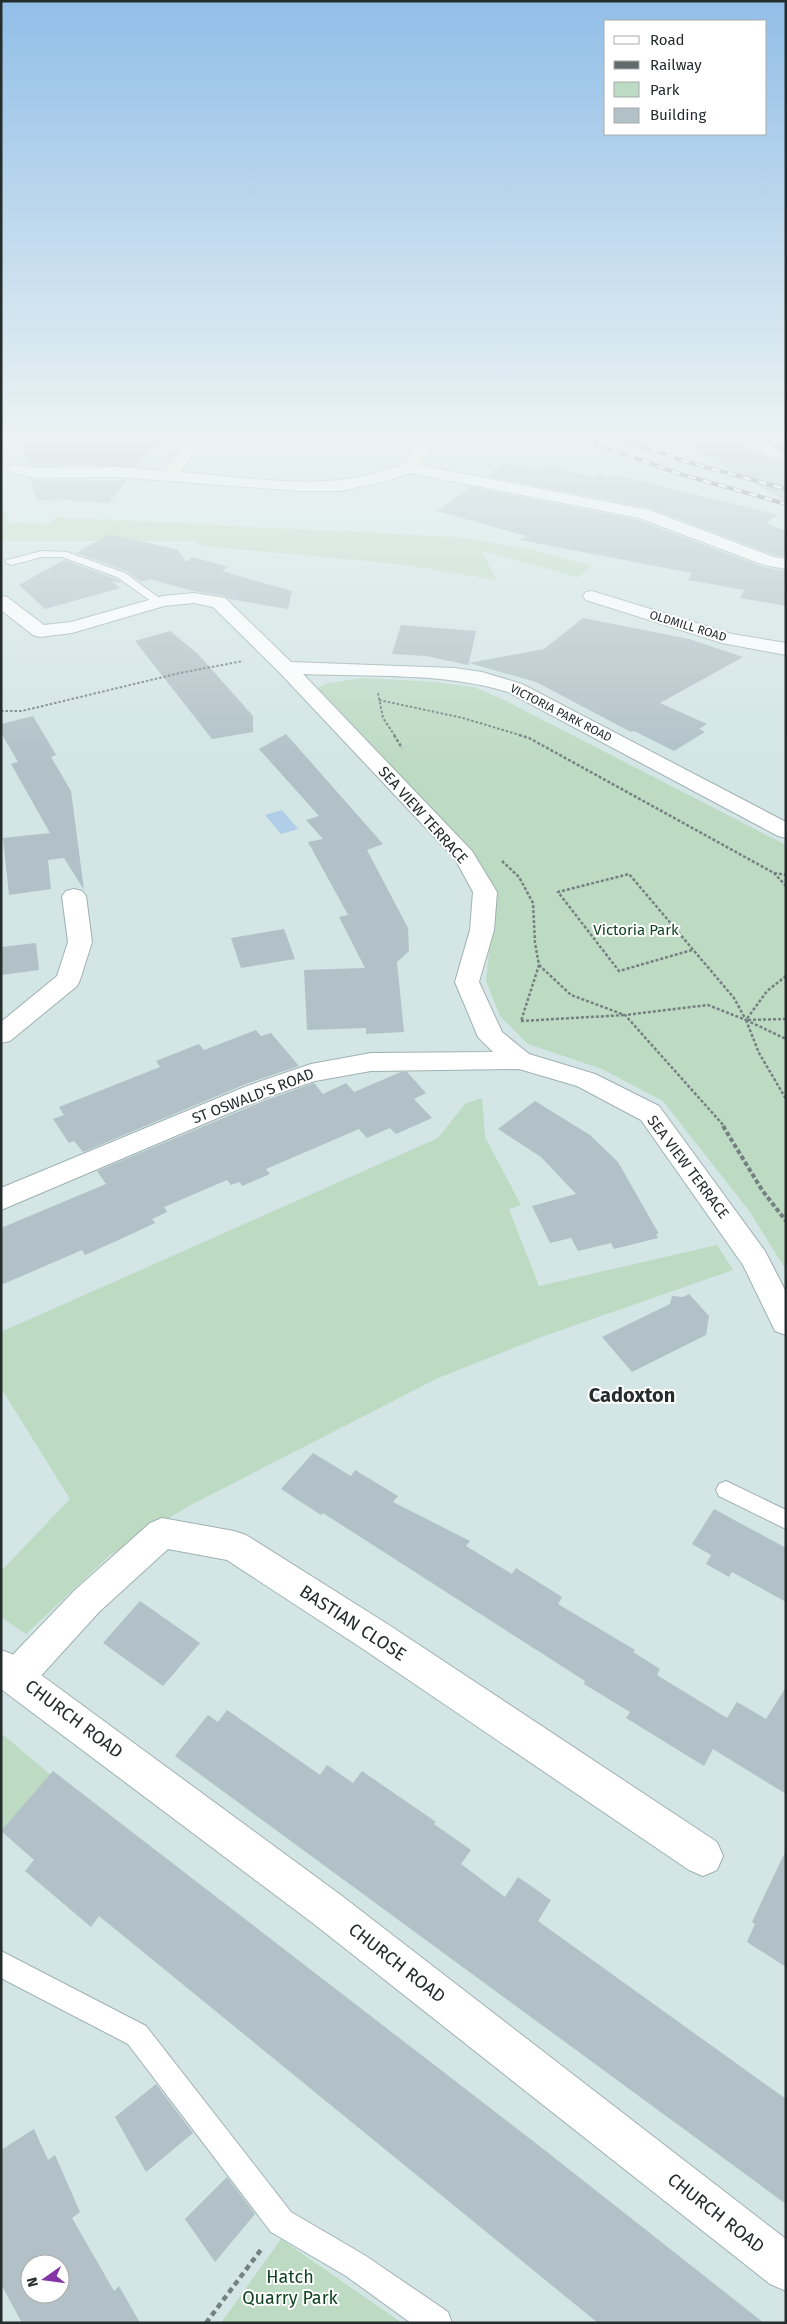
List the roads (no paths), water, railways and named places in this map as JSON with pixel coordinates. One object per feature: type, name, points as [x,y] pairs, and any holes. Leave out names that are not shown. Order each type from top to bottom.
[{"type":"street","points":[[733,547],[770,561],[786,564]]},
{"type":"street","name":"OLDMILL ROAD","points":[[592,596],[729,639],[786,649]]},
{"type":"street","name":"SEA VIEW TERRACE","points":[[1,600],[40,630],[72,627],[159,602],[194,598],[219,602],[280,662],[464,856],[484,892],[482,930],[467,982],[491,1037],[520,1060],[586,1080],[650,1113],[755,1259],[786,1323]]},
{"type":"street","name":"VICTORIA PARK ROAD","points":[[280,662],[454,674],[482,678],[515,688],[786,831]]},
{"type":"street","points":[[1,1035],[68,980],[80,942],[74,896]]},
{"type":"street","name":"ST OSWALD'S ROAD","points":[[1,1200],[256,1092],[311,1072],[371,1062],[520,1060]]},
{"type":"street","name":"BASTIAN CLOSE","points":[[9,1672],[162,1533],[234,1546],[376,1637],[703,1856]]},
{"type":"street","name":"CHURCH ROAD","points":[[9,1672],[328,1910],[786,2268]]},
{"type":"lane","points":[[11,562],[42,554],[63,554],[122,575],[159,602]]},
{"type":"lane","points":[[726,1490],[786,1520]]},
{"type":"lane","points":[[1,1964],[137,2035],[281,2222],[356,2266],[437,2323]]},
{"type":"water","points":[[282,810],[298,829],[281,834],[265,815]]},
{"type":"district","name":"Cadoxton","points":[[632,1395]]},
{"type":"park label","name":"Victoria Park","points":[[636,930]]},
{"type":"park label","name":"Hatch Quarry Park","points":[[290,2287]]}]
